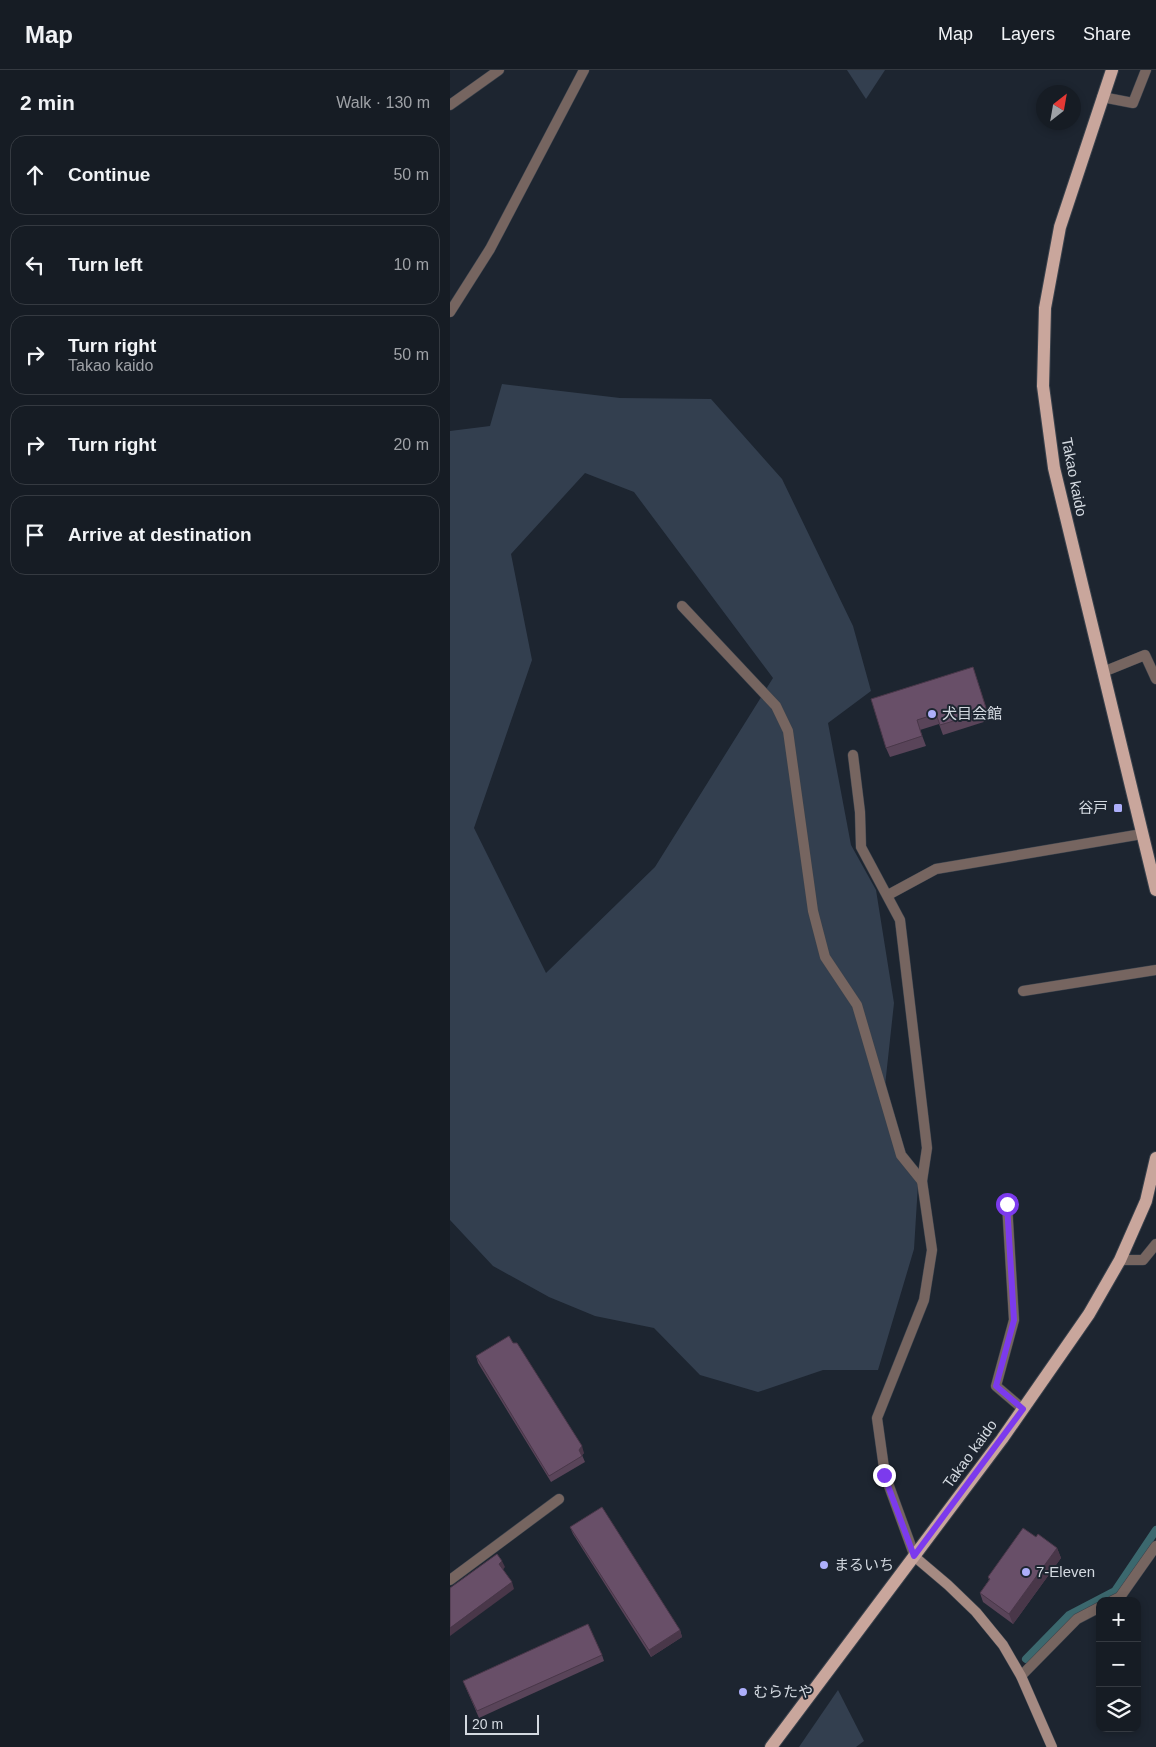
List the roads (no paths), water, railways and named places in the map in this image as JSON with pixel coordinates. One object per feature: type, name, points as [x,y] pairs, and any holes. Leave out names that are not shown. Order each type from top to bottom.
[{"type":"main road","name":"Takao kaido","points":[[1112,70],[1060,227],[1045,308],[1043,386],[1054,468],[1156,890]]},
{"type":"main road","name":"Takao kaido","points":[[771,1747],[1023,1409],[1090,1314],[1120,1260],[1146,1200],[1156,1158]]},
{"type":"main road","points":[[914,1556],[948,1584],[976,1612],[1003,1645],[1021,1676],[1052,1747]]},
{"type":"street","points":[[450,105],[499,70]]},
{"type":"street","points":[[450,312],[490,248],[584,70]]},
{"type":"street","points":[[1102,97],[1133,103],[1146,70]]},
{"type":"street","points":[[682,606],[776,706],[788,731],[813,911],[825,957],[857,1005],[901,1156],[922,1181]]},
{"type":"street","points":[[1103,672],[1145,655],[1156,679]]},
{"type":"street","points":[[853,755],[860,812],[861,847],[900,920],[927,1148],[922,1181],[932,1250],[924,1300],[877,1418],[884,1475],[914,1556]]},
{"type":"street","points":[[888,896],[936,869],[1142,834]]},
{"type":"street","points":[[1024,991],[1156,970]]},
{"type":"street","points":[[1007,1204],[1014,1320],[996,1386],[1023,1409]]},
{"type":"street","points":[[1120,1260],[1143,1260],[1156,1244]]},
{"type":"street","points":[[450,1580],[560,1499]]},
{"type":"street","points":[[1120,1597],[1156,1546]]},
{"type":"street","points":[[1021,1676],[1077,1619],[1096,1609]]},
{"type":"waterway","points":[[1026,1659],[1069,1615],[1115,1591],[1156,1530]]},
{"type":"place","name":"犬目会館","points":[[932,714]]},
{"type":"place","name":"谷戸","points":[[1118,808]]},
{"type":"place","name":"まるいち","points":[[824,1565]]},
{"type":"place","name":"7-Eleven","points":[[1026,1572]]},
{"type":"place","name":"むらたや","points":[[743,1692]]}]
